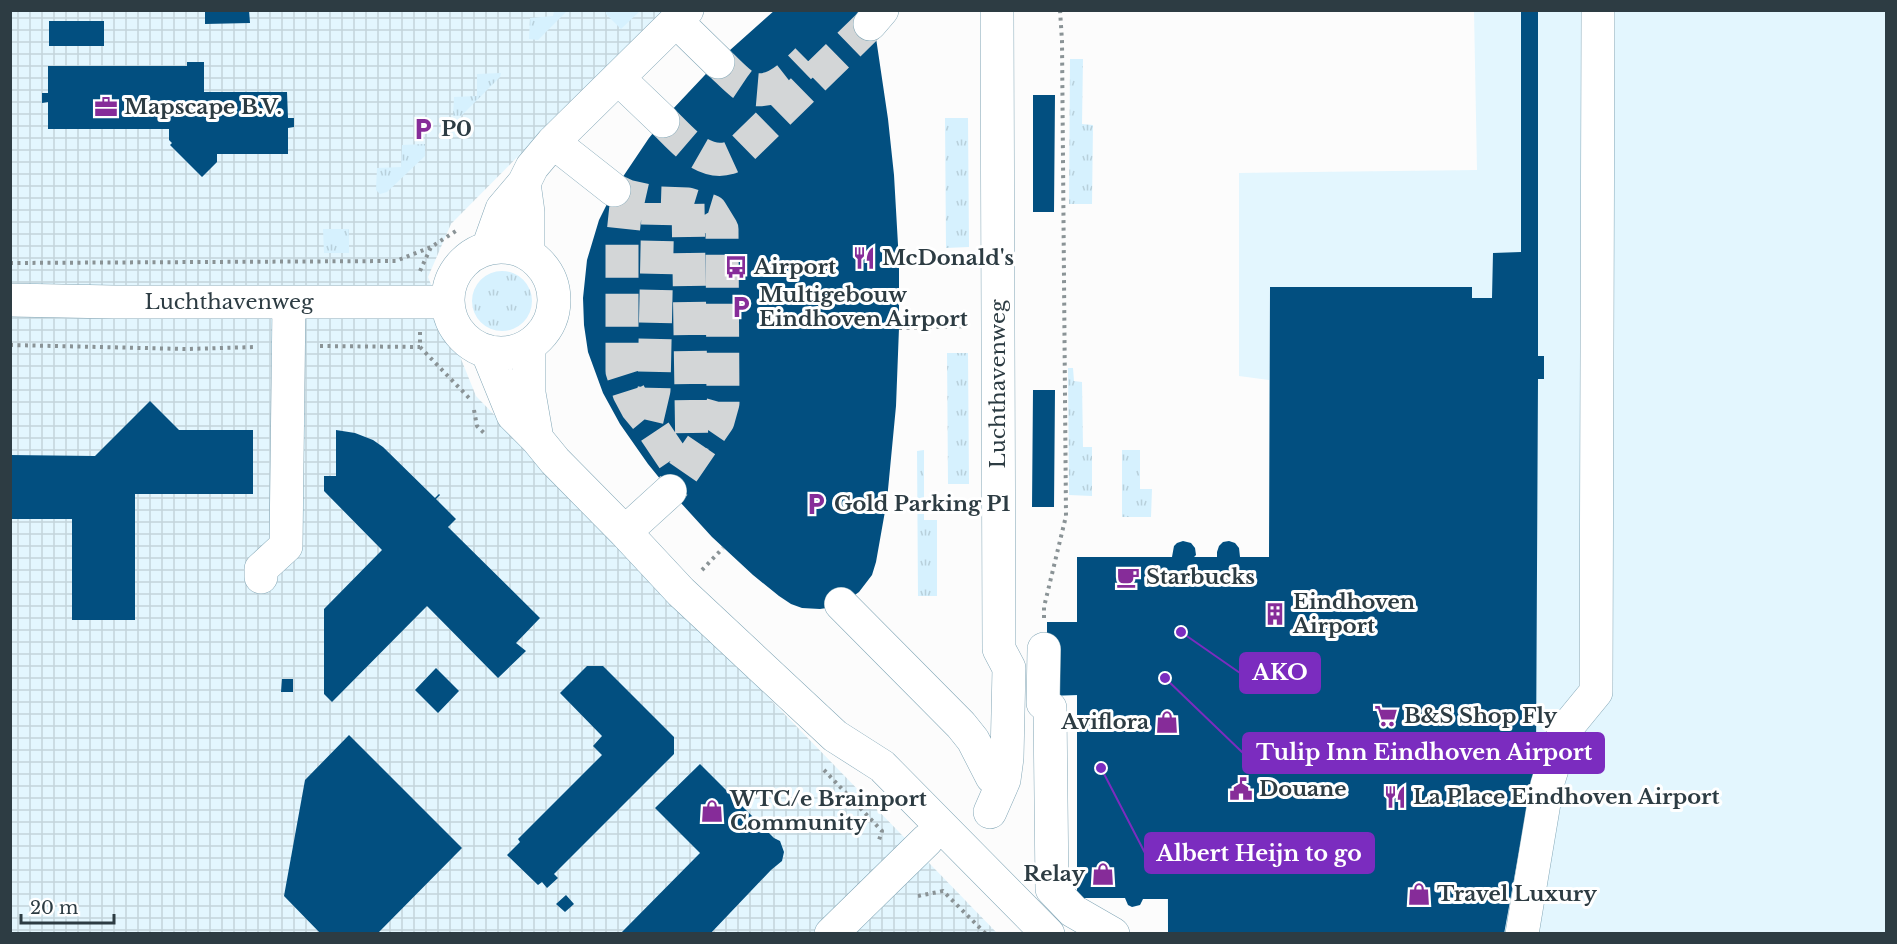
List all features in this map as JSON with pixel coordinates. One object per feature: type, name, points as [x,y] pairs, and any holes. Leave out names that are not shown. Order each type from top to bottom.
[{"type":"street","name":"Luchthavenweg","points":[[977,862],[984,825],[1004,780],[1009,668],[999,649],[997,10]]},
{"type":"street","points":[[1522,933],[1547,785],[1564,731],[1596,692],[1598,10]]},
{"type":"street","points":[[488,249],[502,209],[524,183],[532,167],[553,142],[682,16],[718,62]]},
{"type":"street","points":[[618,78],[663,121]]},
{"type":"street","points":[[553,142],[614,190]]},
{"type":"street","points":[[524,183],[528,212],[528,254]]},
{"type":"street","points":[[501,247],[528,254],[541,265],[550,279],[554,295],[553,311],[547,326],[529,346],[510,352],[487,351],[467,340],[455,327],[450,315],[448,302],[451,281],[456,272],[464,261],[488,249],[501,247]]},
{"type":"street","name":"Luchthavenweg","points":[[10,300],[448,302]]},
{"type":"street","points":[[261,577],[261,569],[286,546],[289,302]]},
{"type":"street","points":[[529,346],[529,393],[537,438]]},
{"type":"street","points":[[487,351],[513,415],[537,438],[555,461],[681,592],[835,736],[867,779],[1021,933]]},
{"type":"street","points":[[625,532],[670,491]]},
{"type":"street","points":[[841,604],[890,653],[896,683],[992,777]]},
{"type":"street","name":"Luchthavenweg","points":[[990,812],[992,777],[988,667],[999,649]]},
{"type":"street","points":[[1044,649],[1043,703],[1050,708],[1052,889],[1073,911],[1113,933]]},
{"type":"street","points":[[835,736],[882,766],[1048,933]]},
{"type":"street","points":[[831,933],[927,840]]},
{"type":"path","points":[[1044,649],[1044,607],[1066,516],[1060,10]]},
{"type":"path","points":[[10,263],[396,261],[431,247]]},
{"type":"path","points":[[899,328],[998,325]]},
{"type":"path","name":"Luchthavenweg","points":[[10,345],[187,349],[289,346],[420,347]]},
{"type":"path","points":[[884,882],[903,900],[943,891],[986,933]]},
{"type":"shaded area","points":[[10,11],[662,11],[451,224],[428,277],[476,396],[997,933],[11,933]]},
{"type":"shaded area","name":"Eindhoven Airport","points":[[1474,11],[1886,11],[1886,933],[1168,933],[1167,899],[1143,899],[1140,905],[1133,907],[1128,905],[1125,898],[1077,898],[1077,696],[1047,696],[1047,622],[1077,622],[1077,557],[1172,557],[1174,546],[1183,541],[1191,543],[1195,548],[1195,557],[1217,557],[1219,546],[1229,541],[1235,543],[1239,548],[1240,557],[1269,557],[1269,380],[1239,376],[1239,173],[1477,170]]},
{"type":"green space","points":[[606,10],[640,11],[621,29],[606,14]]},
{"type":"green space","points":[[554,11],[567,11],[538,40],[529,39],[530,18],[553,16]]},
{"type":"green space","points":[[1070,59],[1083,59],[1082,124],[1093,125],[1092,204],[1069,204]]},
{"type":"green space","points":[[501,73],[500,77],[461,116],[453,116],[454,97],[477,96],[477,74]]},
{"type":"green space","points":[[945,118],[968,118],[969,247],[946,248]]},
{"type":"green space","points":[[425,144],[425,156],[387,192],[380,194],[376,190],[377,168],[401,167],[402,145]]},
{"type":"green space","points":[[323,229],[349,229],[349,253],[324,253]]},
{"type":"green space","points":[[496,271],[508,271],[519,276],[527,284],[532,301],[530,313],[519,326],[508,331],[496,331],[485,326],[477,318],[472,307],[472,295],[477,284],[485,276]]},
{"type":"green space","points":[[947,353],[968,353],[969,484],[948,484]]},
{"type":"green space","points":[[1068,368],[1073,368],[1074,381],[1082,382],[1083,447],[1092,447],[1092,496],[1069,495]]},
{"type":"green space","points":[[924,450],[924,520],[937,520],[937,596],[918,596],[917,451]]},
{"type":"green space","points":[[1122,450],[1140,450],[1140,489],[1152,489],[1151,517],[1122,517]]},
{"type":"building","points":[[205,10],[249,10],[250,23],[205,24]]},
{"type":"building","name":"Multigebouw Eindhoven Airport","points":[[775,10],[860,10],[876,38],[894,175],[899,262],[899,328],[896,406],[887,500],[872,575],[859,592],[848,600],[833,607],[820,609],[802,608],[779,596],[712,537],[670,491],[620,424],[603,393],[588,352],[584,325],[583,298],[587,260],[599,220],[614,190],[649,138],[671,111],[720,59]]},
{"type":"building","name":"Eindhoven Airport","points":[[1521,10],[1538,10],[1538,356],[1544,356],[1544,379],[1538,379],[1536,759],[1504,934],[1168,934],[1168,899],[1143,899],[1140,905],[1132,907],[1128,905],[1125,898],[1077,898],[1077,695],[1047,696],[1047,622],[1077,622],[1077,557],[1172,557],[1174,546],[1183,541],[1191,543],[1195,548],[1194,557],[1217,557],[1219,546],[1229,541],[1235,543],[1239,548],[1240,557],[1269,557],[1270,287],[1472,287],[1472,298],[1492,298],[1493,253],[1521,252]]},
{"type":"building","points":[[49,21],[104,21],[104,46],[49,46]]},
{"type":"building","points":[[187,62],[204,62],[204,92],[287,92],[288,118],[294,118],[294,127],[288,128],[288,154],[217,154],[217,162],[202,177],[170,145],[172,143],[169,140],[169,129],[48,129],[48,102],[42,103],[42,93],[48,93],[48,66],[187,66]]},
{"type":"building","points":[[1033,95],[1055,95],[1054,212],[1033,212]]},
{"type":"building","points":[[1033,390],[1055,390],[1054,507],[1032,507]]},
{"type":"building","points":[[150,401],[179,430],[253,430],[253,494],[135,494],[135,620],[72,620],[72,519],[10,519],[10,455],[95,456]]},
{"type":"building","points":[[336,430],[355,433],[373,440],[435,498],[439,494],[436,499],[456,519],[448,527],[540,618],[516,643],[526,651],[498,678],[427,606],[332,702],[324,694],[324,609],[382,550],[324,491],[324,476],[336,476]]},
{"type":"building","points":[[587,666],[603,666],[674,737],[674,754],[554,874],[558,878],[547,888],[542,882],[538,885],[507,855],[520,842],[518,839],[602,755],[593,746],[602,736],[560,693]]},
{"type":"building","points":[[436,668],[459,691],[438,713],[415,690]]},
{"type":"building","points":[[282,679],[293,679],[293,692],[281,692]]},
{"type":"building","points":[[349,735],[462,848],[377,934],[321,934],[284,896],[305,780]]},
{"type":"building","points":[[700,764],[774,838],[780,841],[784,852],[782,861],[710,934],[620,934],[700,853],[655,808]]},
{"type":"building","points":[[566,895],[574,904],[565,912],[556,904]]},
{"type":"tunnel","points":[[663,121],[692,149],[701,154],[719,159],[732,157],[870,24]]},
{"type":"tunnel","points":[[718,62],[742,84],[751,89],[760,90],[786,80],[807,60]]},
{"type":"tunnel","points":[[614,190],[627,196],[658,203],[688,204],[711,211],[722,229],[723,403],[718,421],[670,491]]},
{"type":"tunnel","points":[[627,196],[622,244],[622,371],[637,408],[682,472]]},
{"type":"tunnel","points":[[647,420],[654,390],[658,203]]},
{"type":"tunnel","points":[[688,204],[692,458]]},
{"type":"place","name":"Mapscape B.V.","points":[[106,107]]},
{"type":"place","name":"P0","points":[[423,129]]},
{"type":"place","name":"McDonald's","points":[[864,258]]},
{"type":"place","name":"Airport","points":[[736,267]]},
{"type":"place","name":"Multigebouw Eindhoven Airport","points":[[741,307]]},
{"type":"place","name":"Gold Parking P1","points":[[816,504]]},
{"type":"place","name":"Starbucks","points":[[1128,577]]},
{"type":"place","name":"Eindhoven Airport","points":[[1275,614]]},
{"type":"place","name":"AKO","points":[[1181,632]]},
{"type":"place","name":"Tulip Inn Eindhoven Airport","points":[[1165,678]]},
{"type":"place","name":"B&S Shop Fly","points":[[1386,716]]},
{"type":"place","name":"Aviflora","points":[[1167,722]]},
{"type":"place","name":"Albert Heijn to go","points":[[1101,768]]},
{"type":"place","name":"Douane","points":[[1241,789]]},
{"type":"place","name":"La Place Eindhoven Airport","points":[[1395,797]]},
{"type":"place","name":"WTC/e Brainport Community","points":[[712,811]]},
{"type":"place","name":"Relay","points":[[1103,874]]},
{"type":"place","name":"Travel Luxury","points":[[1419,894]]}]
